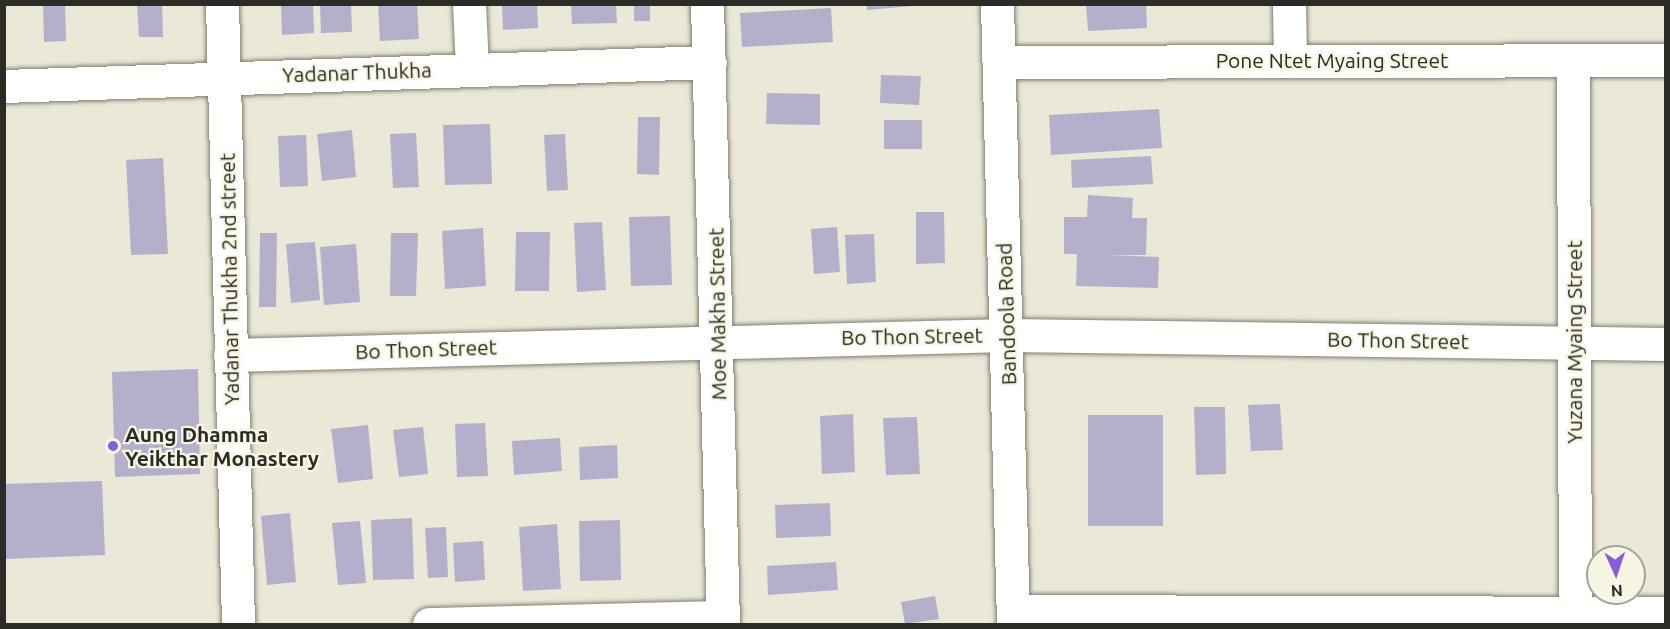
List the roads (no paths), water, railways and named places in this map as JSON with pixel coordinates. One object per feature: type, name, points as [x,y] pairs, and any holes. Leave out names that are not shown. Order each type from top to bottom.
[{"type":"street","name":"Yadanar Thukha 2nd street","points":[[222,4],[238,624]]},
{"type":"street","points":[[469,4],[472,68]]},
{"type":"street","name":"Moe Makha Street","points":[[707,4],[718,340],[723,621]]},
{"type":"street","name":"Bandoola Road","points":[[997,4],[1013,618]]},
{"type":"street","points":[[1289,4],[1290,60]]},
{"type":"street","name":"Yuzana Myaing Street","points":[[1573,60],[1575,619]]},
{"type":"street","name":"Pone Ntet Myaing Street","points":[[999,62],[1665,60]]},
{"type":"street","name":"Yadanar Thukha","points":[[4,87],[472,68],[710,62]]},
{"type":"street","name":"Bo Thon Street","points":[[230,354],[718,340],[1007,335],[1665,344]]},
{"type":"street","points":[[1013,618],[1575,619],[1665,614]]},
{"type":"street","points":[[429,624],[723,621]]},
{"type":"place","name":"Aung Dhamma Yeikthar Monastery","points":[[113,446]]}]
